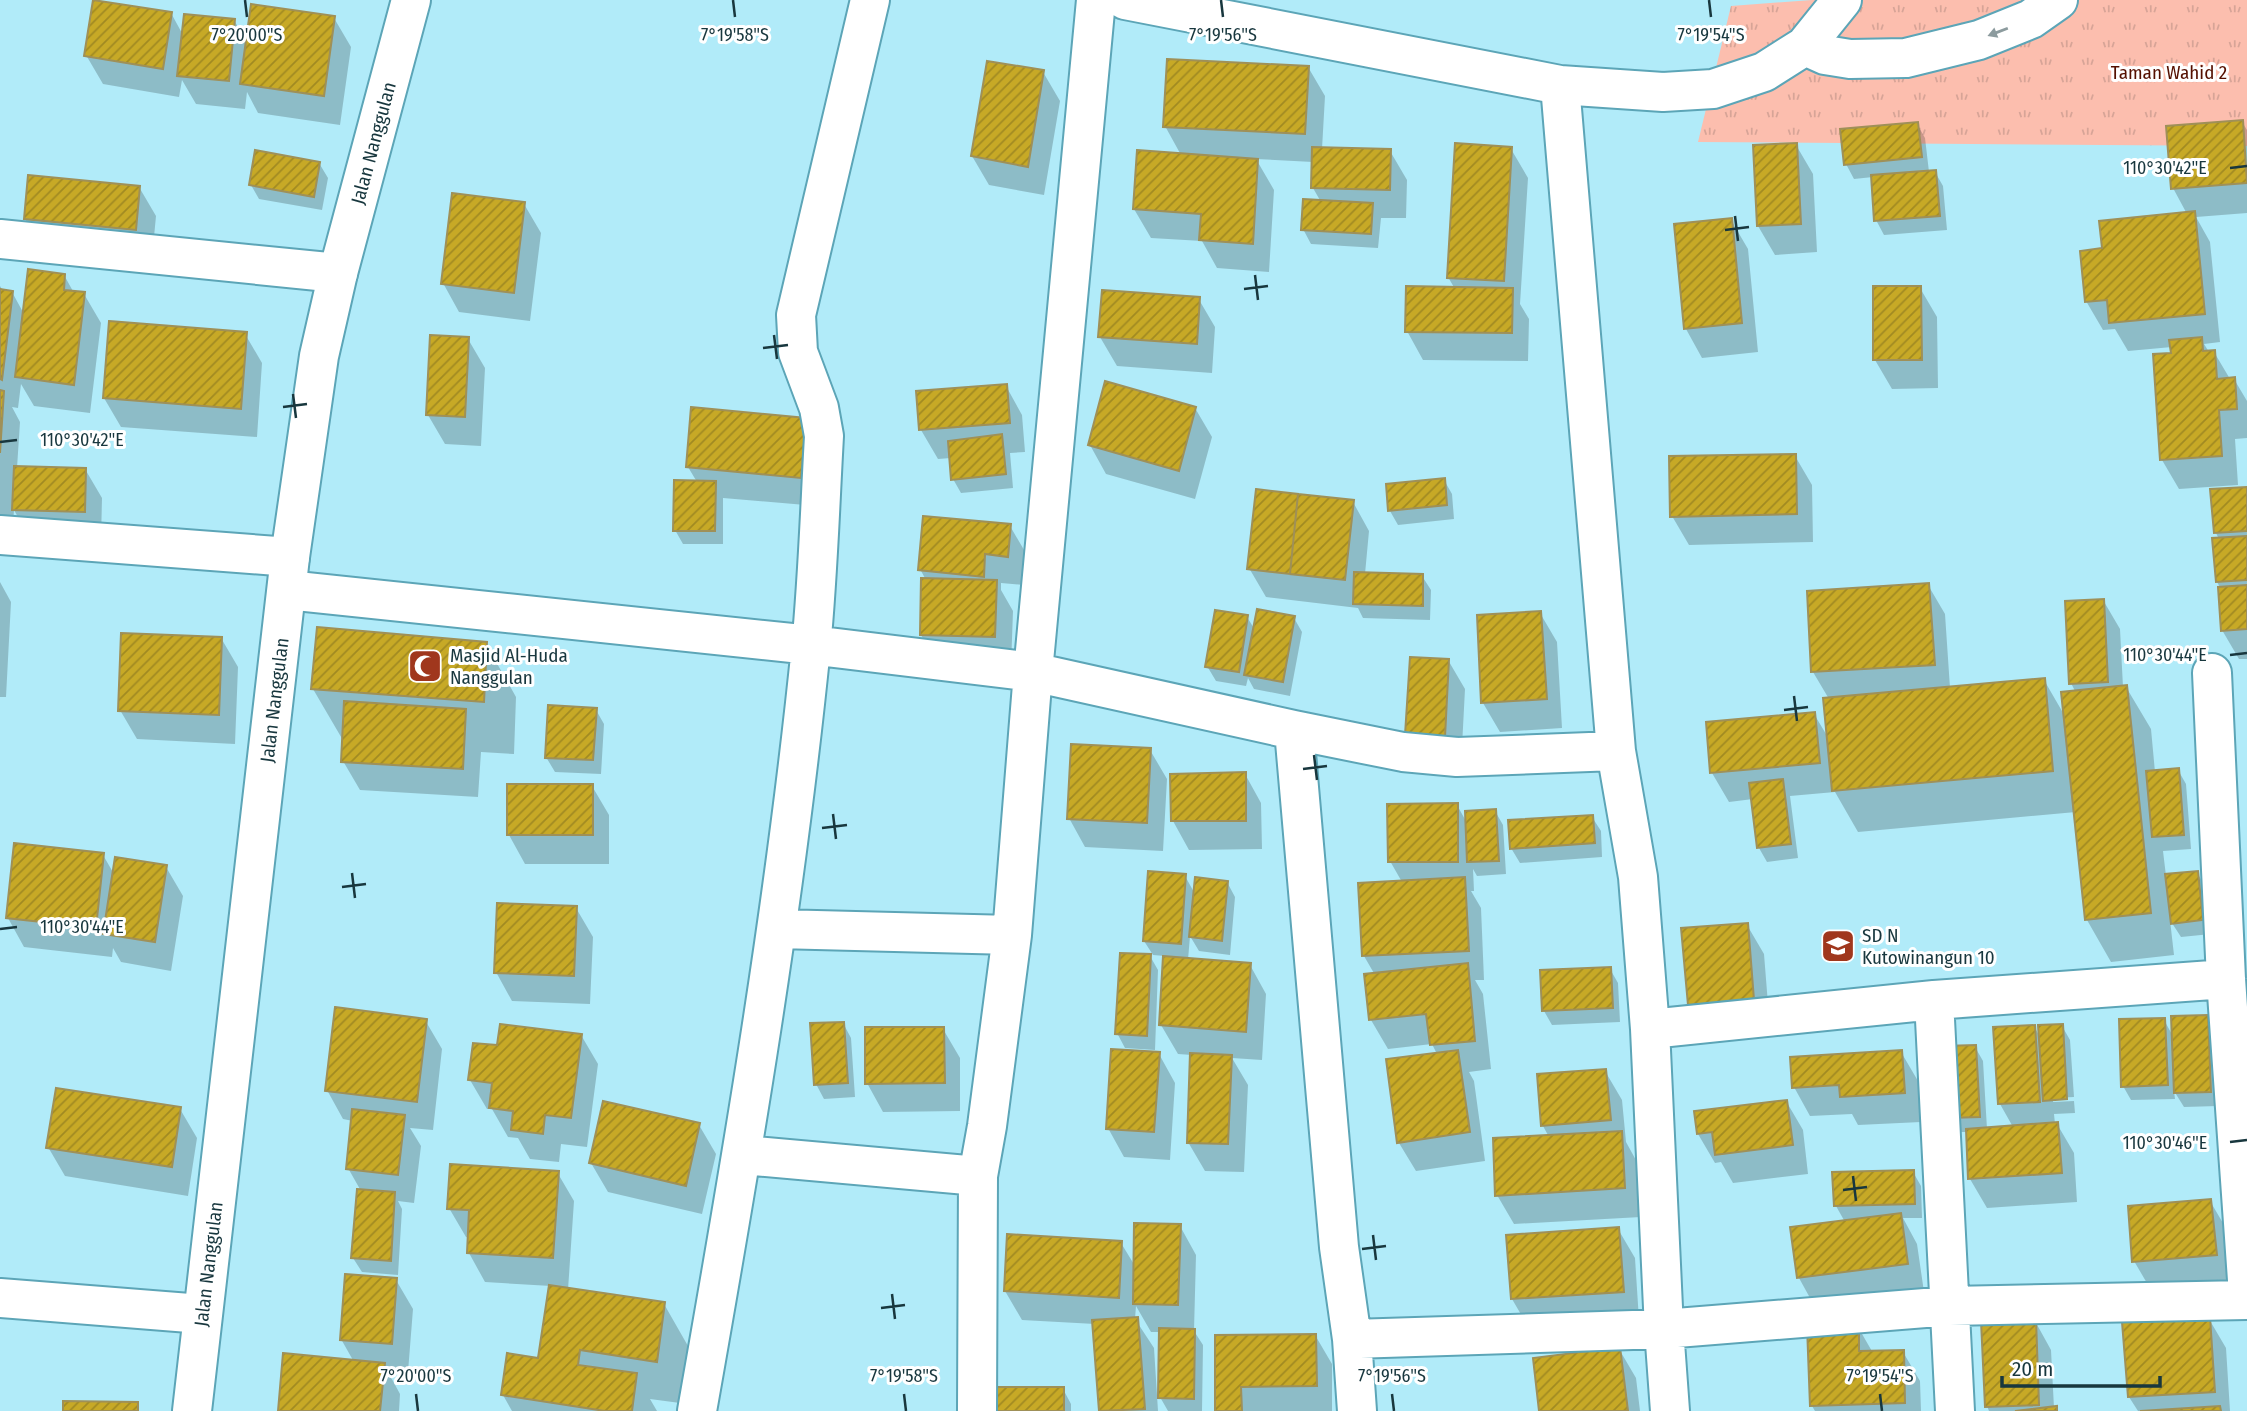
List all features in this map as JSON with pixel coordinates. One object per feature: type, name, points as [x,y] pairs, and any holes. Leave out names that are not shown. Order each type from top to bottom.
[{"type":"street","name":"Jalan Nanggulan","points":[[192,1411],[288,573],[319,356],[338,273],[411,0]]},
{"type":"street","points":[[697,1411],[743,1155],[777,929],[811,645],[824,436],[819,408],[798,352],[796,315],[870,0]]},
{"type":"street","points":[[977,1411],[978,1176],[1012,935],[1033,672],[1096,0]]},
{"type":"street","points":[[1125,0],[1560,85],[1663,92],[1713,89],[1764,72],[1805,46],[1842,0]]},
{"type":"street","points":[[1805,46],[1825,55],[1850,59],[1906,58],[1979,40],[2031,19],[2058,0]]},
{"type":"street","points":[[1560,85],[1616,751],[1638,877],[1650,1029],[1670,1411]]},
{"type":"street","points":[[0,239],[338,273]]},
{"type":"street","points":[[0,535],[811,645],[1033,672],[1391,750],[1457,757],[1616,751]]},
{"type":"street","points":[[2212,673],[2226,979],[2247,1280]]},
{"type":"street","points":[[1294,730],[1339,1247],[1352,1339],[1357,1411]]},
{"type":"street","points":[[777,929],[1012,935]]},
{"type":"street","points":[[1650,1029],[1934,1000],[2226,979]]},
{"type":"street","points":[[1934,1000],[1955,1411]]},
{"type":"street","points":[[743,1155],[978,1176]]},
{"type":"street","points":[[0,1298],[202,1314]]},
{"type":"street","points":[[1352,1339],[1664,1329],[1950,1306],[2247,1300]]},
{"type":"green space","name":"Taman Wahid 2","points":[[1812,0],[2247,0],[2247,146],[1698,142],[1731,6]]},
{"type":"building","points":[[93,0],[172,12],[163,69],[84,56]]},
{"type":"building","points":[[251,4],[335,16],[324,96],[240,84]]},
{"type":"building","points":[[184,14],[235,19],[229,81],[177,76]]},
{"type":"building","points":[[1167,59],[1309,66],[1305,134],[1163,127]]},
{"type":"building","points":[[987,61],[1044,70],[1028,167],[971,156]]},
{"type":"building","points":[[2243,120],[2247,183],[2171,189],[2166,126]]},
{"type":"building","points":[[1918,122],[1922,157],[1844,165],[1840,129]]},
{"type":"building","points":[[1455,143],[1512,147],[1504,281],[1447,278]]},
{"type":"building","points":[[1797,143],[1801,224],[1757,226],[1753,145]]},
{"type":"building","points":[[1312,147],[1391,149],[1390,190],[1311,188]]},
{"type":"building","points":[[255,150],[320,162],[314,197],[249,185]]},
{"type":"building","points":[[1137,150],[1258,159],[1253,244],[1199,240],[1201,214],[1133,209]]},
{"type":"building","points":[[1936,170],[1940,216],[1874,221],[1871,175]]},
{"type":"building","points":[[28,175],[140,186],[136,230],[24,219]]},
{"type":"building","points":[[452,193],[525,202],[514,293],[441,284]]},
{"type":"building","points":[[1303,199],[1373,203],[1371,234],[1301,230]]},
{"type":"building","points":[[2195,211],[2205,314],[2109,323],[2107,300],[2085,302],[2080,251],[2102,248],[2099,221]]},
{"type":"building","points":[[1732,218],[1742,323],[1684,329],[1674,224]]},
{"type":"building","points":[[28,269],[65,274],[64,290],[85,292],[74,385],[15,377]]},
{"type":"building","points":[[1406,286],[1513,288],[1512,333],[1405,332]]},
{"type":"building","points":[[1873,286],[1921,286],[1922,360],[1873,360]]},
{"type":"building","points":[[0,289],[13,291],[2,380],[0,379]]},
{"type":"building","points":[[1102,290],[1200,297],[1197,344],[1098,337]]},
{"type":"building","points":[[109,321],[247,332],[241,409],[103,398]]},
{"type":"building","points":[[430,335],[469,337],[465,417],[426,415]]},
{"type":"building","points":[[2202,337],[2203,351],[2215,350],[2217,379],[2235,377],[2237,409],[2219,410],[2222,456],[2160,460],[2153,354],[2171,353],[2169,340]]},
{"type":"building","points":[[1105,381],[1196,407],[1179,471],[1088,445]]},
{"type":"building","points":[[1007,384],[1010,423],[919,430],[916,391]]},
{"type":"building","points":[[0,390],[4,391],[0,453]]},
{"type":"building","points":[[691,407],[806,418],[801,478],[686,467]]},
{"type":"building","points":[[1002,434],[1006,474],[951,480],[948,441]]},
{"type":"building","points":[[1796,454],[1797,514],[1670,517],[1669,456]]},
{"type":"building","points":[[14,466],[86,468],[85,512],[12,510]]},
{"type":"building","points":[[1445,478],[1447,505],[1388,511],[1386,484]]},
{"type":"building","points":[[674,480],[716,481],[715,531],[673,531]]},
{"type":"building","points":[[2247,487],[2247,531],[2214,533],[2210,489]]},
{"type":"building","points":[[1256,489],[1298,494],[1290,574],[1247,569]]},
{"type":"building","points":[[1298,494],[1354,500],[1345,580],[1290,574]]},
{"type":"building","points":[[923,516],[1011,524],[1008,557],[985,554],[984,577],[918,570]]},
{"type":"building","points":[[2247,536],[2247,580],[2216,582],[2212,538]]},
{"type":"building","points":[[1354,572],[1423,574],[1423,606],[1353,604]]},
{"type":"building","points":[[921,578],[997,580],[995,637],[920,635]]},
{"type":"building","points":[[1929,583],[1935,665],[1811,672],[1807,591]]},
{"type":"building","points":[[2247,585],[2247,629],[2221,631],[2218,587]]},
{"type":"building","points":[[2104,599],[2108,682],[2069,684],[2065,601]]},
{"type":"building","points":[[1257,609],[1295,616],[1283,682],[1244,675]]},
{"type":"building","points":[[1215,610],[1248,615],[1239,672],[1205,667]]},
{"type":"building","points":[[1541,611],[1547,699],[1481,703],[1477,615]]},
{"type":"building","name":"Masjid Al-Huda Nanggulan","points":[[317,627],[487,642],[484,702],[311,689]]},
{"type":"building","points":[[121,633],[222,637],[219,715],[118,711]]},
{"type":"building","points":[[1410,657],[1449,659],[1445,737],[1405,735]]},
{"type":"building","points":[[2045,678],[2053,771],[1832,791],[1823,698]]},
{"type":"building","points":[[2127,685],[2151,913],[2085,920],[2061,692]]},
{"type":"building","points":[[344,701],[466,709],[463,769],[341,762]]},
{"type":"building","points":[[548,705],[597,708],[593,760],[545,758]]},
{"type":"building","points":[[1815,712],[1820,763],[1710,773],[1706,722]]},
{"type":"building","points":[[1071,744],[1151,748],[1147,823],[1067,819]]},
{"type":"building","points":[[2179,768],[2184,835],[2152,837],[2146,771]]},
{"type":"building","points":[[1246,772],[1246,821],[1171,821],[1170,774]]},
{"type":"building","points":[[1783,779],[1791,844],[1757,848],[1749,783]]},
{"type":"building","points":[[507,784],[593,784],[593,835],[507,835]]},
{"type":"building","points":[[1458,803],[1458,862],[1388,862],[1387,804]]},
{"type":"building","points":[[1496,809],[1499,861],[1467,862],[1465,811]]},
{"type":"building","points":[[1593,815],[1595,843],[1510,849],[1508,820]]},
{"type":"building","points":[[14,843],[104,853],[96,928],[6,918]]},
{"type":"building","points":[[115,857],[167,865],[155,942],[103,934]]},
{"type":"building","points":[[1148,871],[1186,874],[1181,944],[1143,941]]},
{"type":"building","points":[[2198,871],[2203,920],[2171,924],[2165,874]]},
{"type":"building","points":[[1195,877],[1228,881],[1222,941],[1189,937]]},
{"type":"building","points":[[1465,877],[1469,951],[1362,956],[1358,883]]},
{"type":"building","points":[[497,903],[577,906],[574,976],[494,973]]},
{"type":"building","points":[[1748,923],[1754,1000],[1688,1005],[1681,928]]},
{"type":"building","points":[[1120,953],[1151,954],[1147,1036],[1115,1034]]},
{"type":"building","points":[[1163,956],[1251,963],[1246,1032],[1159,1025]]},
{"type":"building","points":[[1468,963],[1475,1041],[1430,1045],[1426,1014],[1369,1020],[1364,974]]},
{"type":"building","points":[[1611,967],[1613,1008],[1542,1011],[1540,970]]},
{"type":"building","points":[[335,1007],[427,1019],[417,1102],[325,1091]]},
{"type":"building","points":[[2208,1015],[2211,1092],[2174,1093],[2171,1016]]},
{"type":"building","points":[[2165,1018],[2168,1085],[2121,1087],[2119,1019]]},
{"type":"building","points":[[844,1022],[848,1083],[814,1085],[810,1023]]},
{"type":"building","points":[[500,1024],[582,1034],[571,1118],[545,1115],[543,1134],[511,1130],[513,1111],[489,1108],[492,1083],[468,1080],[473,1043],[497,1045]]},
{"type":"building","points":[[2063,1024],[2067,1099],[2043,1101],[2038,1025]]},
{"type":"building","points":[[2035,1025],[2040,1102],[1998,1104],[1993,1027]]},
{"type":"building","points":[[865,1027],[944,1027],[945,1083],[865,1084]]},
{"type":"building","points":[[1976,1045],[1980,1117],[1948,1118],[1943,1046]]},
{"type":"building","points":[[1111,1049],[1160,1052],[1154,1132],[1106,1129]]},
{"type":"building","points":[[1458,1050],[1470,1132],[1397,1143],[1386,1059]]},
{"type":"building","points":[[1902,1050],[1905,1093],[1840,1097],[1839,1085],[1792,1088],[1790,1057]]},
{"type":"building","points":[[1190,1053],[1232,1055],[1228,1144],[1187,1143]]},
{"type":"building","points":[[1606,1069],[1611,1120],[1541,1126],[1537,1074]]},
{"type":"building","points":[[56,1088],[181,1107],[172,1167],[46,1148]]},
{"type":"building","points":[[1787,1100],[1793,1145],[1715,1155],[1712,1132],[1697,1134],[1694,1111]]},
{"type":"building","points":[[603,1101],[700,1123],[686,1186],[589,1163]]},
{"type":"building","points":[[352,1109],[405,1115],[398,1175],[346,1169]]},
{"type":"building","points":[[2058,1122],[2062,1173],[1968,1179],[1966,1129]]},
{"type":"building","points":[[1622,1131],[1625,1188],[1495,1196],[1493,1138]]},
{"type":"building","points":[[450,1164],[559,1171],[553,1258],[467,1253],[469,1210],[447,1209]]},
{"type":"building","points":[[1914,1170],[1915,1204],[1834,1206],[1832,1172]]},
{"type":"building","points":[[357,1189],[395,1192],[391,1261],[351,1258]]},
{"type":"building","points":[[2211,1199],[2217,1255],[2132,1262],[2128,1206]]},
{"type":"building","points":[[1901,1213],[1908,1264],[1797,1278],[1790,1227]]},
{"type":"building","points":[[1134,1223],[1181,1224],[1178,1305],[1133,1304]]},
{"type":"building","points":[[1619,1227],[1624,1292],[1511,1299],[1506,1235]]},
{"type":"building","points":[[1007,1234],[1122,1241],[1119,1298],[1004,1291]]},
{"type":"building","points":[[345,1274],[397,1278],[392,1344],[340,1340]]},
{"type":"building","points":[[549,1285],[665,1302],[657,1362],[580,1350],[578,1365],[637,1373],[632,1411],[605,1411],[501,1395],[507,1353],[538,1358]]},
{"type":"building","points":[[1138,1317],[1145,1409],[1099,1411],[1092,1320]]},
{"type":"building","points":[[2210,1317],[2215,1392],[2128,1397],[2122,1322]]},
{"type":"building","points":[[2036,1319],[2039,1405],[1985,1407],[1981,1321]]},
{"type":"building","points":[[1859,1325],[1859,1351],[1904,1350],[1905,1403],[1810,1406],[1807,1326]]},
{"type":"building","points":[[1159,1328],[1195,1329],[1194,1399],[1158,1398]]},
{"type":"building","points":[[1316,1334],[1317,1386],[1241,1387],[1242,1411],[1215,1411],[1215,1335]]},
{"type":"building","points":[[1620,1347],[1628,1411],[1539,1411],[1533,1358]]},
{"type":"building","points":[[283,1353],[385,1363],[380,1411],[278,1411]]},
{"type":"building","points":[[994,1387],[1064,1387],[1064,1411],[994,1411]]},
{"type":"building","points":[[63,1401],[138,1402],[138,1411],[63,1411]]},
{"type":"building","points":[[2057,1406],[2057,1411],[2015,1411]]},
{"type":"building","points":[[2220,1406],[2221,1411],[2140,1411]]},
{"type":"place","name":"Masjid Al-Huda Nanggulan","points":[[425,666]]},
{"type":"place","name":"SD N Kutowinangun 10","points":[[1838,946]]}]
